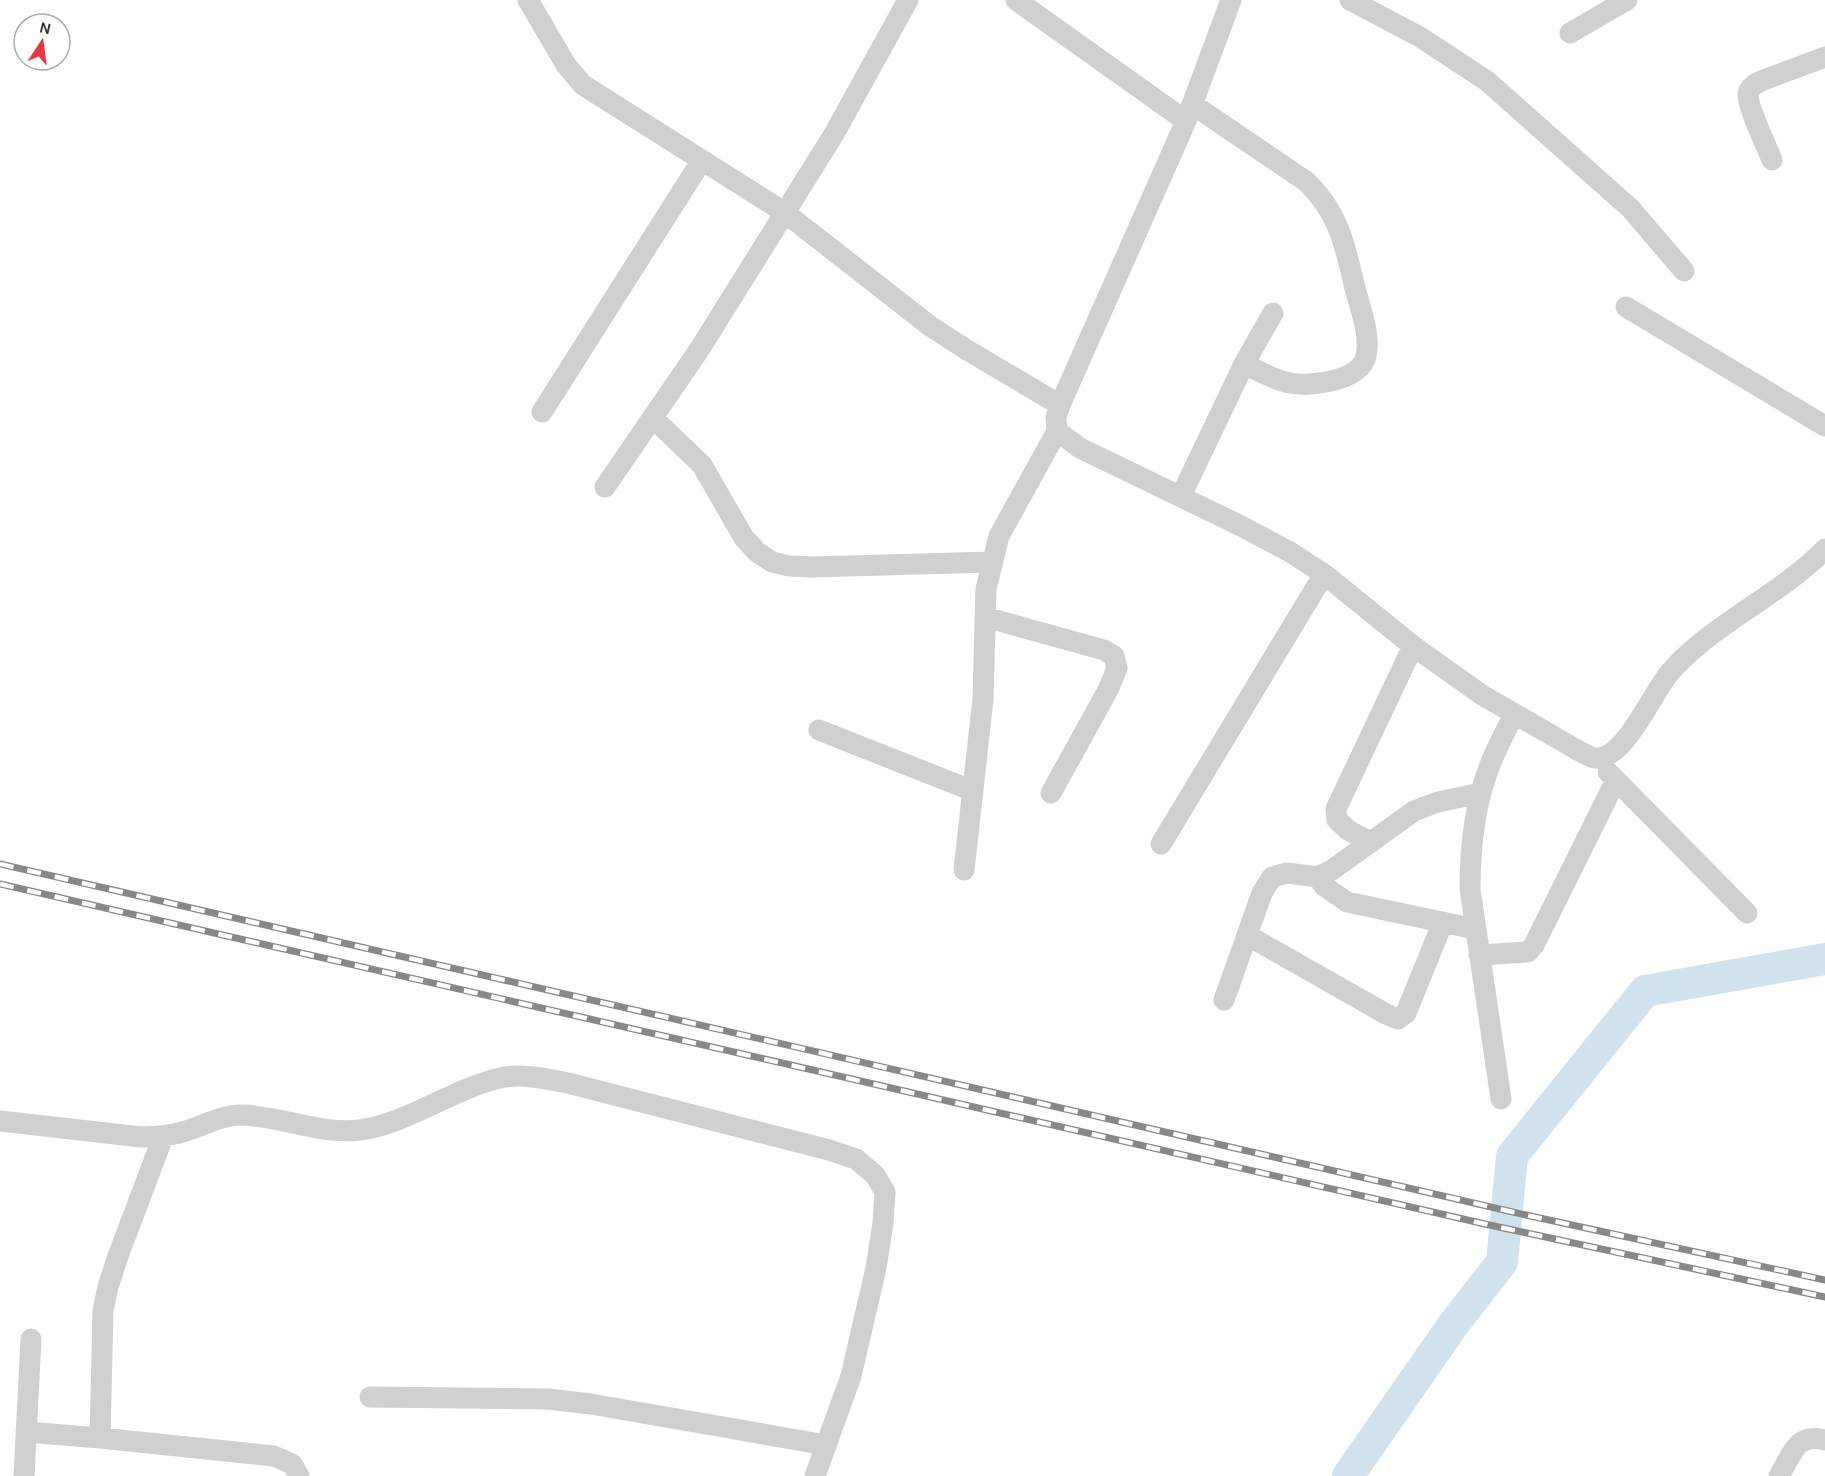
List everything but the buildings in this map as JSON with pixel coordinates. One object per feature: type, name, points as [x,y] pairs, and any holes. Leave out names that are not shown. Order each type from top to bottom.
[{"type":"street","points":[[528,0],[566,66],[583,85],[784,212],[930,326],[1060,405]]},
{"type":"street","points":[[605,487],[699,350],[834,134],[908,0]]},
{"type":"street","points":[[1016,0],[1189,113],[1307,182],[1322,197],[1344,241],[1367,340],[1366,358],[1356,372],[1339,379],[1310,385],[1290,383],[1270,377],[1244,364]]},
{"type":"street","points":[[964,870],[983,699],[986,589],[999,536],[1057,430],[1056,417],[1060,405],[1189,113],[1231,0]]},
{"type":"street","points":[[1350,0],[1420,37],[1487,81],[1630,208],[1684,272]]},
{"type":"street","points":[[1570,33],[1627,0]]},
{"type":"street","points":[[1772,160],[1749,103],[1748,93],[1752,86],[1761,81],[1825,57]]},
{"type":"street","points":[[542,412],[702,160]]},
{"type":"street","points":[[1626,308],[1825,426]]},
{"type":"street","points":[[1181,496],[1244,364],[1273,313]]},
{"type":"street","points":[[653,417],[702,465],[744,538],[757,552],[772,562],[789,566],[812,567],[992,562]]},
{"type":"street","points":[[1057,430],[1080,448],[1181,496],[1290,552],[1324,574],[1413,646],[1482,695],[1595,758],[1747,913]]},
{"type":"street","points":[[1595,758],[1610,755],[1622,745],[1670,672],[1703,640],[1788,581],[1825,549]]},
{"type":"street","points":[[1161,844],[1324,574]]},
{"type":"street","points":[[985,617],[1104,650],[1114,656],[1117,668],[1108,690],[1051,793]]},
{"type":"street","points":[[1370,842],[1348,830],[1337,820],[1336,809],[1413,646]]},
{"type":"street","points":[[1501,1099],[1470,890],[1470,856],[1480,793],[1490,765],[1514,714]]},
{"type":"street","points":[[819,730],[973,791]]},
{"type":"street","points":[[1479,955],[1528,952],[1534,945],[1616,780]]},
{"type":"street","points":[[1224,1000],[1262,893],[1272,878],[1287,873],[1318,877],[1332,870],[1414,811],[1438,802],[1480,793]]},
{"type":"street","points":[[1318,877],[1324,886],[1347,902],[1475,929]]},
{"type":"street","points":[[1247,935],[1398,1019],[1406,1013],[1443,922]]},
{"type":"street","points":[[0,1121],[141,1137],[163,1137],[187,1131],[226,1116],[245,1115],[330,1130],[359,1130],[386,1124],[486,1081],[507,1077],[532,1077],[568,1083],[818,1147],[856,1159],[875,1175],[885,1192],[883,1223],[876,1268],[850,1376],[814,1476]]},
{"type":"street","points":[[100,1438],[103,1311],[108,1287],[163,1137]]},
{"type":"street","points":[[24,1476],[31,1339]]},
{"type":"street","points":[[370,1396],[548,1399],[591,1404],[826,1445]]},
{"type":"street","points":[[26,1432],[274,1456],[292,1464],[299,1476]]},
{"type":"street","points":[[1779,1476],[1796,1446],[1806,1438],[1816,1437],[1825,1440]]},
{"type":"waterway","points":[[1348,1476],[1453,1325],[1502,1262],[1512,1156],[1645,991],[1825,959]]},
{"type":"railway","points":[[0,864],[1526,1215],[1825,1280]]},
{"type":"railway","points":[[0,884],[1485,1224],[1825,1297]]}]
